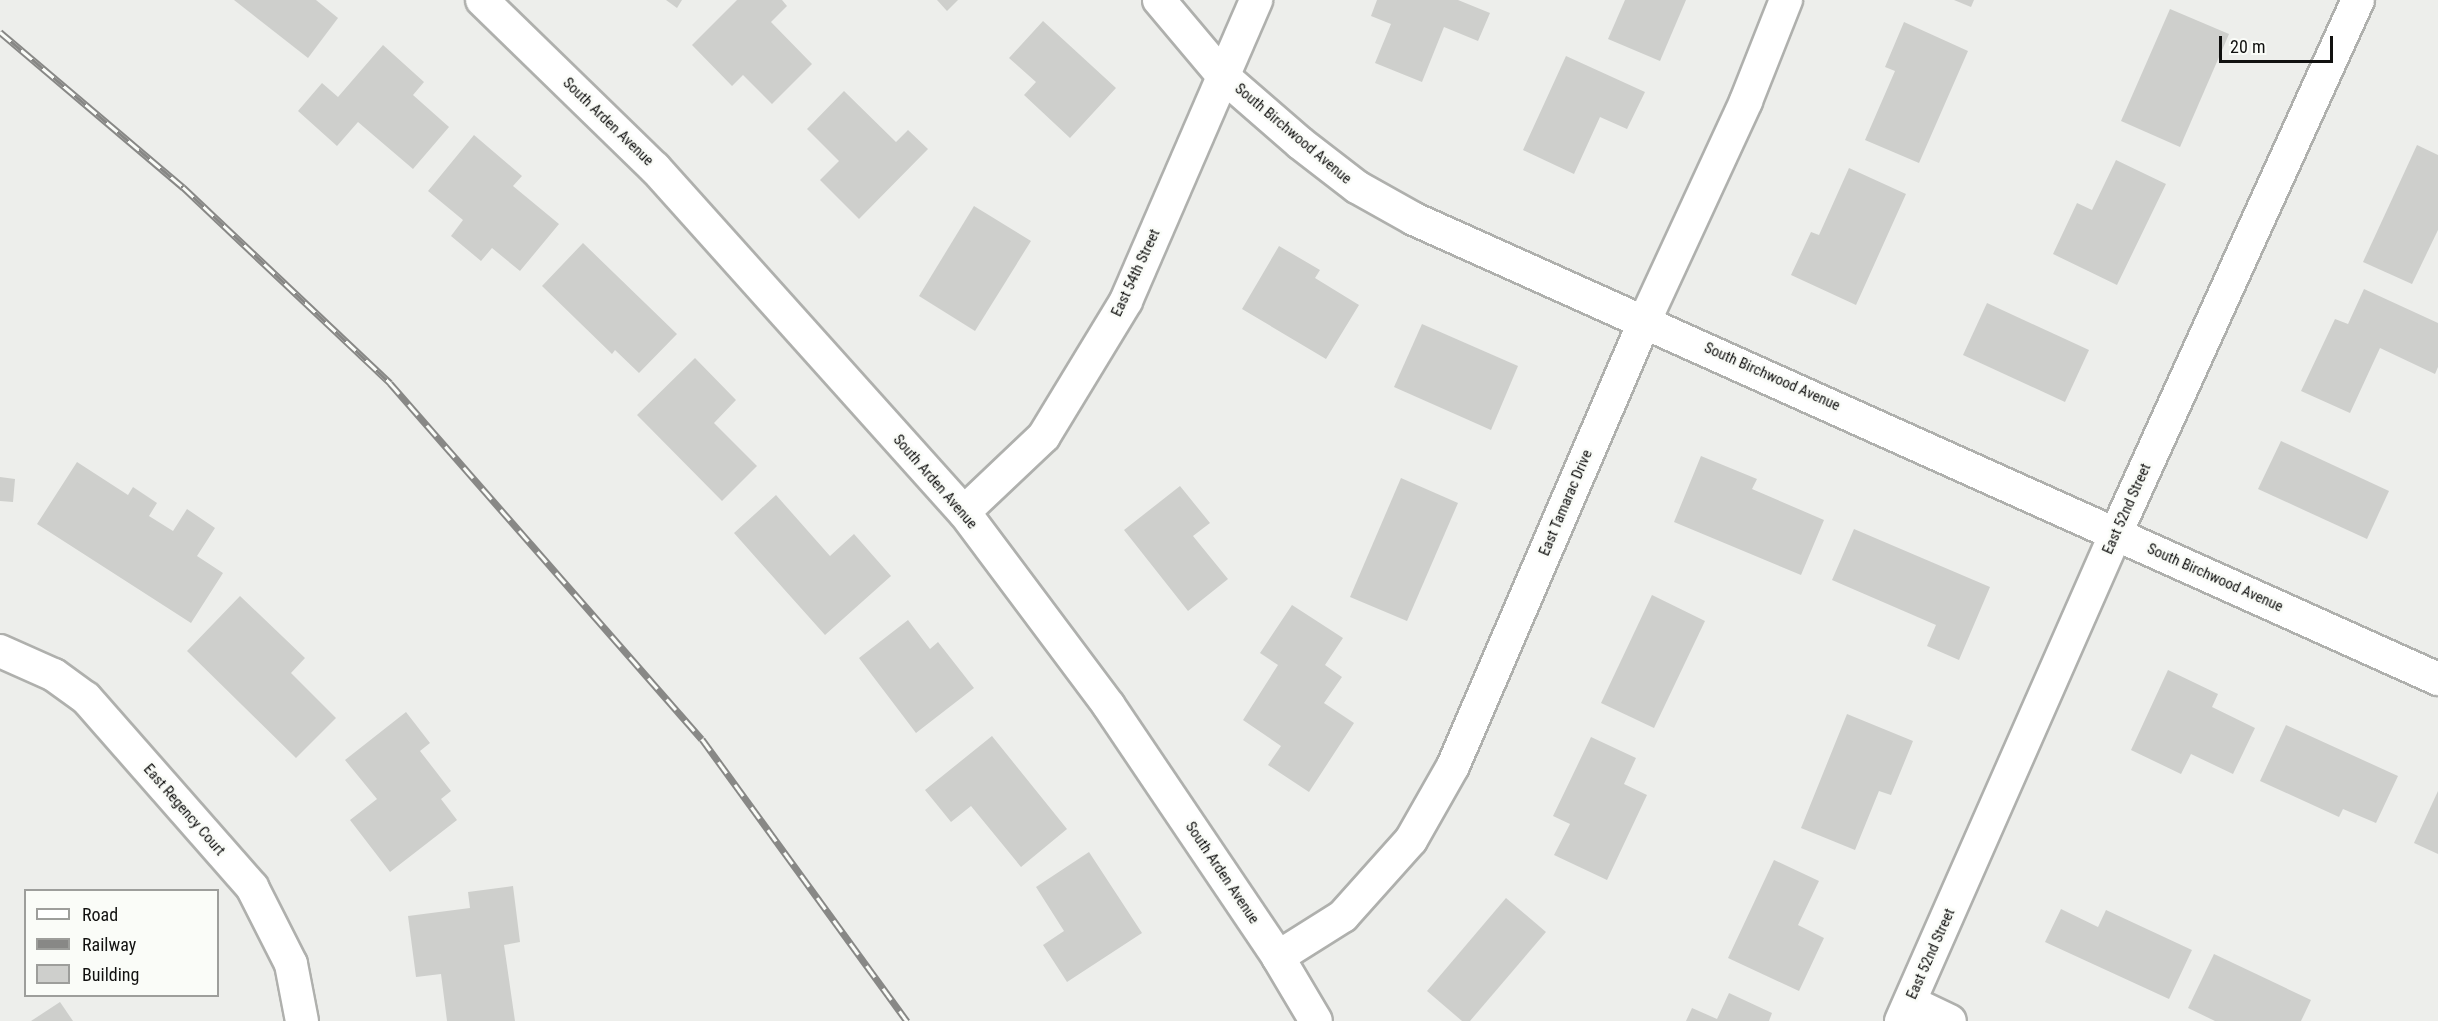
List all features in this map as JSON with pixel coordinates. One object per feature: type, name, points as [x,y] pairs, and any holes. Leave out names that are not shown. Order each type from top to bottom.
[{"type":"street","name":"South Arden Avenue","points":[[482,0],[655,168],[964,512],[1109,706],[1278,957],[1316,1021]]},
{"type":"street","name":"South Birchwood Avenue","points":[[1159,0],[1223,76],[1300,143],[1357,187],[1414,219],[1645,320],[2438,679]]},
{"type":"street","name":"East 54th Street","points":[[964,512],[1044,436],[1126,301],[1256,0]]},
{"type":"street","name":"East Tamarac Drive","points":[[1278,957],[1343,916],[1411,840],[1453,766],[1645,320],[1746,101],[1786,0]]},
{"type":"street","name":"East 52nd Street","points":[[1906,1012],[2116,533],[2358,0]]},
{"type":"street","name":"East Regency Court","points":[[0,651],[54,675],[86,698],[252,887],[291,964],[302,1021]]},
{"type":"street","points":[[1906,1012],[1950,1021]]},
{"type":"building","points":[[234,0],[316,0],[338,18],[308,58]]},
{"type":"building","points":[[666,0],[682,0],[677,8]]},
{"type":"building","points":[[737,0],[782,0],[787,6],[771,22],[812,64],[772,104],[743,75],[732,86],[692,45]]},
{"type":"building","points":[[937,0],[958,0],[947,11]]},
{"type":"building","points":[[1377,0],[1458,0],[1490,13],[1478,41],[1444,27],[1422,82],[1375,63],[1391,24],[1371,16]]},
{"type":"building","points":[[1625,0],[1686,0],[1660,61],[1608,39]]},
{"type":"building","points":[[1954,0],[1974,0],[1971,7]]},
{"type":"building","points":[[2170,9],[2229,34],[2180,147],[2121,121]]},
{"type":"building","points":[[1043,21],[1116,88],[1070,138],[1024,95],[1036,82],[1009,58]]},
{"type":"building","points":[[1904,22],[1968,51],[1919,163],[1865,140],[1895,71],[1885,67]]},
{"type":"building","points":[[383,45],[424,82],[413,95],[449,127],[413,169],[358,122],[337,146],[298,111],[322,83],[338,97]]},
{"type":"building","points":[[1566,56],[1645,92],[1627,129],[1600,117],[1574,174],[1523,150]]},
{"type":"building","points":[[844,91],[896,142],[908,130],[928,149],[859,219],[820,180],[839,161],[807,129]]},
{"type":"building","points":[[474,135],[522,176],[513,186],[559,224],[520,271],[492,248],[481,261],[451,236],[463,220],[428,191]]},
{"type":"building","points":[[2417,145],[2438,155],[2438,230],[2412,284],[2363,262]]},
{"type":"building","points":[[2116,160],[2166,184],[2117,285],[2053,254],[2077,203],[2092,210]]},
{"type":"building","points":[[1849,168],[1906,194],[1856,305],[1791,275],[1811,232],[1819,235]]},
{"type":"building","points":[[974,206],[1031,241],[975,331],[919,296]]},
{"type":"building","points":[[583,243],[677,334],[639,373],[615,350],[612,354],[542,286]]},
{"type":"building","points":[[1279,246],[1320,270],[1315,278],[1359,305],[1326,359],[1242,309]]},
{"type":"building","points":[[2364,289],[2438,323],[2438,367],[2435,374],[2380,348],[2350,413],[2301,391],[2335,319],[2348,324]]},
{"type":"building","points":[[1987,303],[2089,350],[2065,402],[1963,355]]},
{"type":"building","points":[[1422,324],[1518,366],[1491,430],[1394,387]]},
{"type":"building","points":[[695,358],[736,400],[714,423],[757,466],[722,501],[637,415]]},
{"type":"building","points":[[2281,441],[2389,491],[2367,539],[2258,489]]},
{"type":"building","points":[[1701,456],[1757,479],[1752,489],[1824,520],[1801,575],[1674,522]]},
{"type":"building","points":[[77,462],[128,495],[133,487],[157,503],[149,516],[173,531],[187,509],[215,528],[197,556],[223,573],[191,623],[37,524]]},
{"type":"building","points":[[0,477],[15,479],[13,502],[0,501]]},
{"type":"building","points":[[1401,478],[1458,503],[1407,621],[1350,597]]},
{"type":"building","points":[[1180,486],[1210,523],[1193,536],[1228,579],[1188,611],[1124,530]]},
{"type":"building","points":[[776,495],[830,556],[854,534],[891,576],[825,635],[734,533]]},
{"type":"building","points":[[1854,529],[1990,587],[1959,660],[1927,646],[1936,625],[1832,580]]},
{"type":"building","points":[[1652,595],[1705,621],[1654,728],[1601,703]]},
{"type":"building","points":[[240,596],[305,658],[291,673],[336,718],[296,758],[187,651]]},
{"type":"building","points":[[1292,605],[1343,638],[1325,665],[1342,677],[1324,703],[1354,723],[1309,792],[1268,765],[1281,746],[1243,720],[1278,665],[1260,653]]},
{"type":"building","points":[[908,620],[930,649],[938,642],[974,688],[916,733],[859,658]]},
{"type":"building","points":[[2168,670],[2218,694],[2212,707],[2255,728],[2233,774],[2191,754],[2181,774],[2131,750]]},
{"type":"building","points":[[406,712],[430,743],[420,751],[451,791],[441,799],[457,820],[390,872],[350,820],[377,799],[345,760]]},
{"type":"building","points":[[1847,714],[1913,741],[1891,795],[1879,791],[1855,850],[1801,828]]},
{"type":"building","points":[[2286,725],[2398,776],[2376,823],[2343,809],[2339,817],[2260,781]]},
{"type":"building","points":[[992,736],[1067,829],[1021,867],[971,806],[951,822],[925,790]]},
{"type":"building","points":[[1591,737],[1636,758],[1624,784],[1647,795],[1607,880],[1554,855],[1570,824],[1553,816]]},
{"type":"building","points":[[2438,791],[2438,854],[2414,843]]},
{"type":"building","points":[[1089,852],[1142,933],[1067,982],[1043,945],[1064,931],[1036,887]]},
{"type":"building","points":[[1774,860],[1819,881],[1798,925],[1824,938],[1799,991],[1728,958]]},
{"type":"building","points":[[513,886],[520,942],[504,945],[515,1021],[447,1021],[441,974],[416,977],[408,916],[470,908],[468,892]]},
{"type":"building","points":[[1506,898],[1546,932],[1470,1021],[1462,1021],[1427,991]]},
{"type":"building","points":[[2061,909],[2098,927],[2106,910],[2192,950],[2169,999],[2045,942]]},
{"type":"building","points":[[2214,954],[2311,1000],[2301,1021],[2215,1021],[2188,1008]]},
{"type":"building","points":[[1729,993],[1772,1013],[1769,1021],[1686,1021],[1692,1008],[1717,1019]]},
{"type":"building","points":[[60,1002],[73,1021],[31,1021]]},
{"type":"railway","points":[[0,32],[183,187],[390,383],[702,739],[907,1021]]}]
